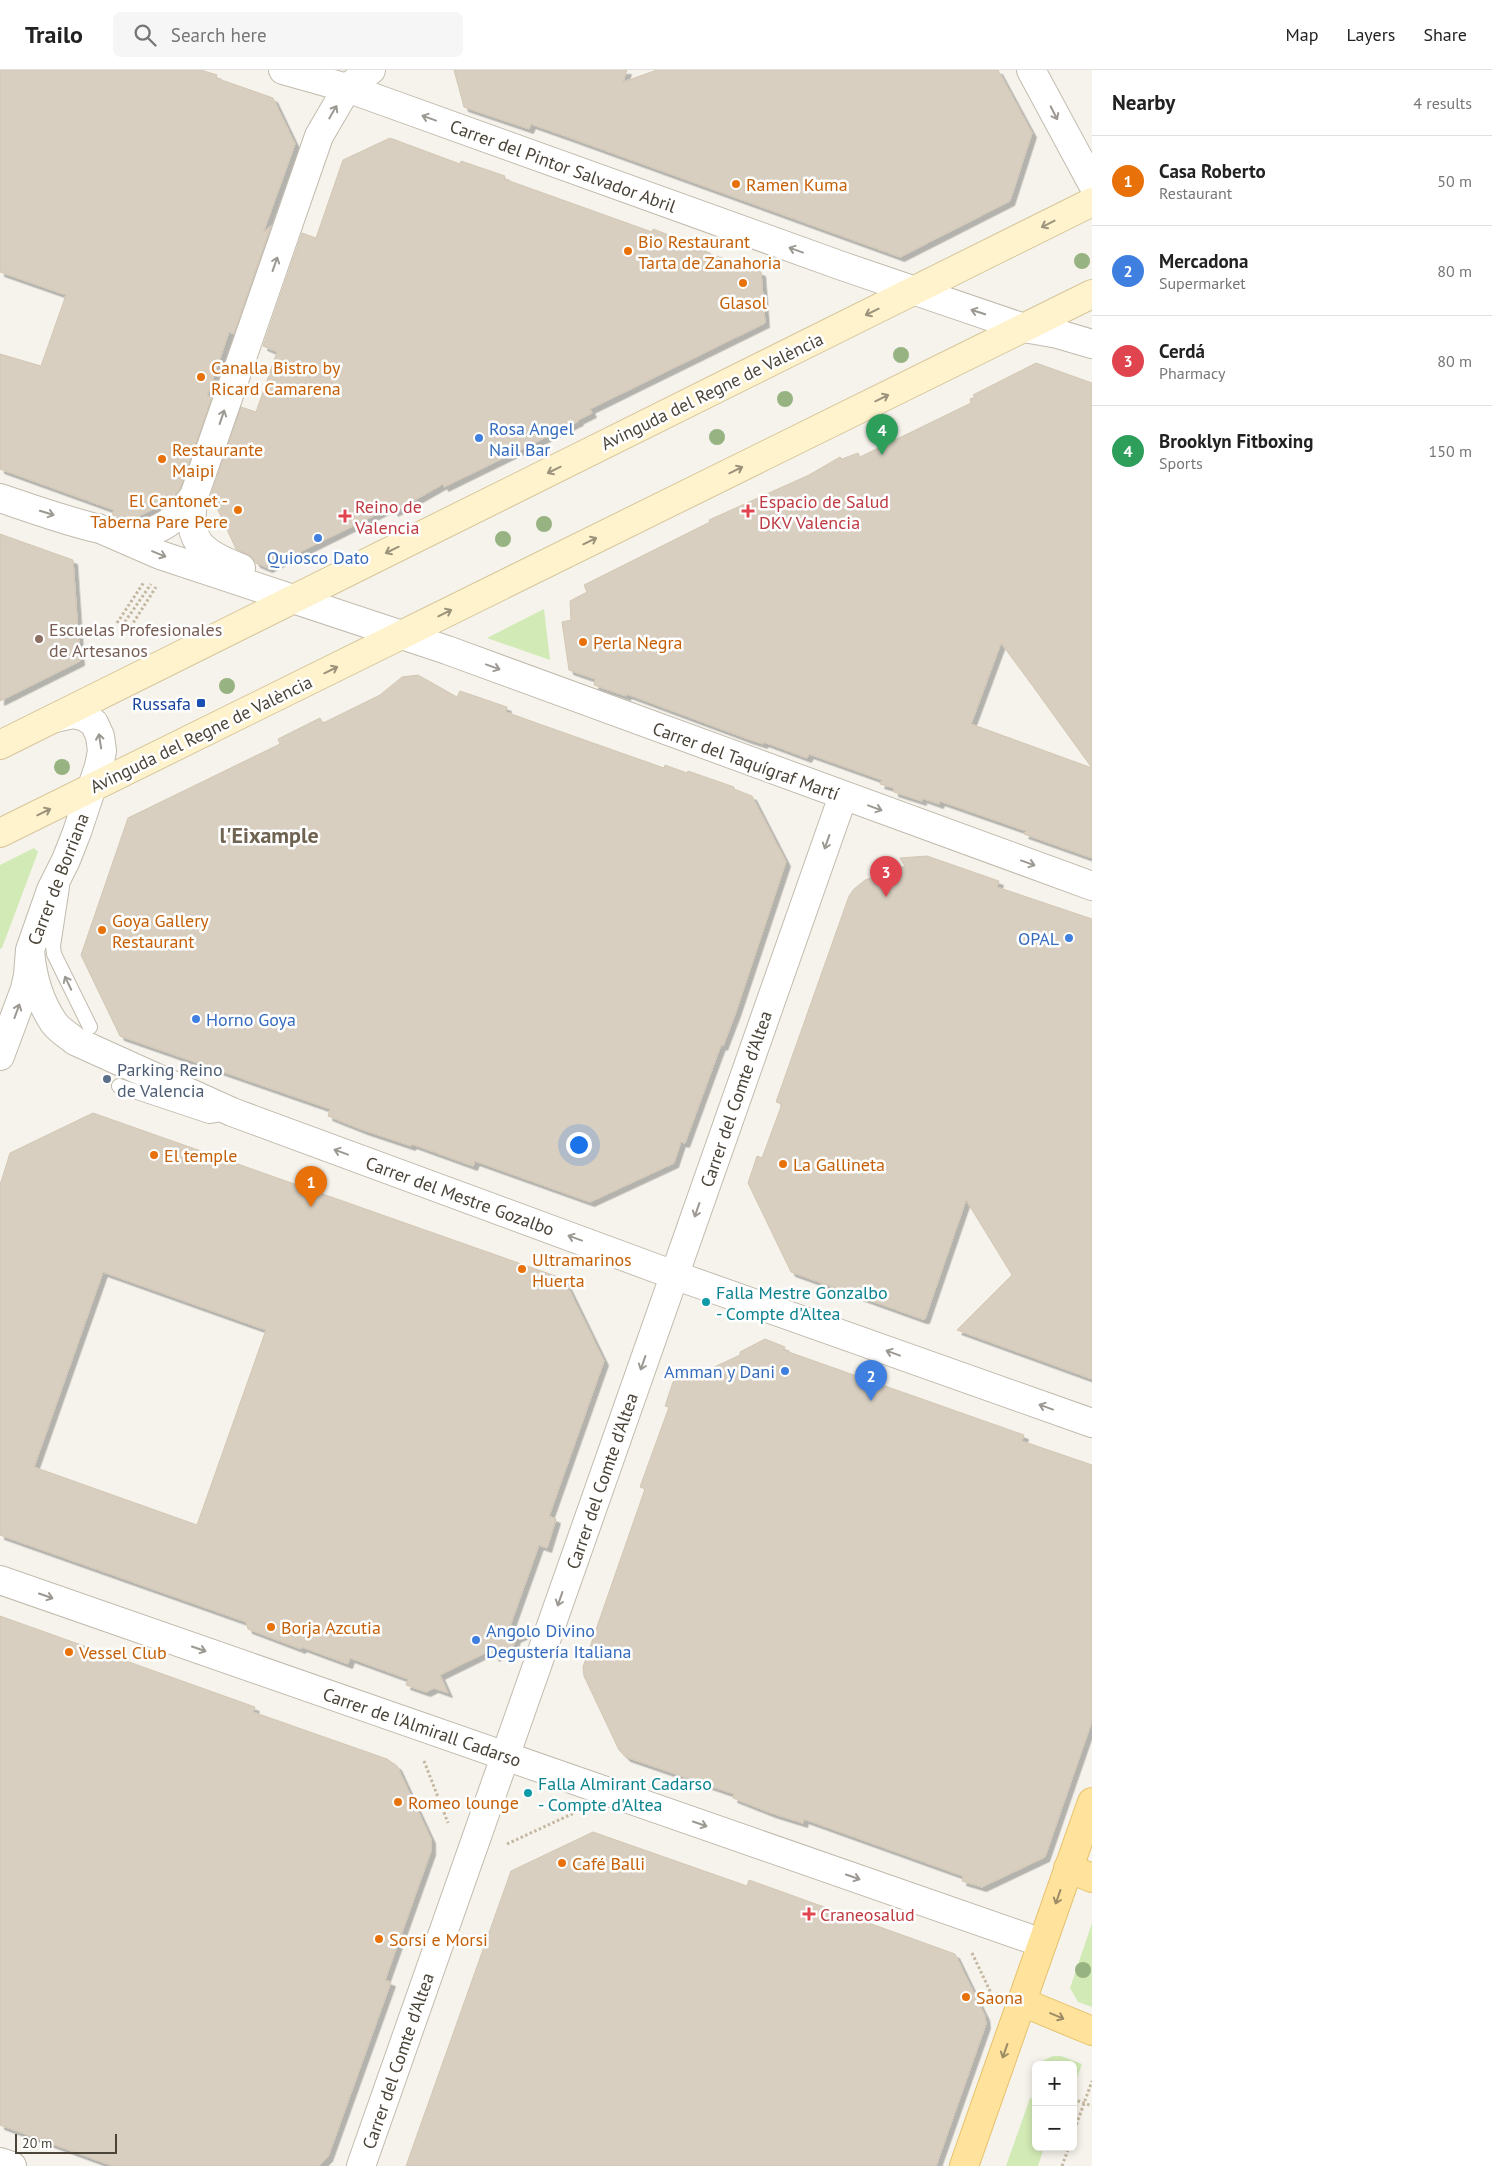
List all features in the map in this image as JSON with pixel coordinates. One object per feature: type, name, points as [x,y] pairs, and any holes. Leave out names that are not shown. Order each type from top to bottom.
[{"type":"main road","name":"Avinguda del Regne de València","points":[[0,745],[1092,202]]},
{"type":"main road","name":"Avinguda del Regne de València","points":[[0,833],[1092,294]]},
{"type":"main road","points":[[964,2166],[1042,1943],[1080,1873],[1092,1802]]},
{"type":"main road","points":[[1019,2010],[1092,2031]]},
{"type":"street","name":"Carrer del Pintor Salvador Abril","points":[[283,70],[346,79],[842,266],[1024,328],[1058,334],[1092,344]]},
{"type":"street","points":[[98,528],[131,535],[146,533],[179,516],[194,496],[319,136],[346,79],[372,70]]},
{"type":"street","points":[[1031,70],[1092,183]]},
{"type":"street","name":"Avinguda del Regne de València","points":[[194,496],[190,516],[192,532],[202,547],[216,559],[296,588],[325,584]]},
{"type":"street","points":[[0,498],[98,528],[160,555],[401,635]]},
{"type":"street","points":[[325,584],[326,599],[329,606],[339,614]]},
{"type":"street","name":"Carrer del Taquígraf Martí","points":[[401,635],[447,650],[1092,886]]},
{"type":"street","name":"Carrer de Borriana","points":[[0,1056],[25,989],[30,950],[51,890],[66,860],[100,759],[100,736],[94,723],[85,717],[73,714],[55,718]]},
{"type":"street","name":"Carrer del Comte d'Altea","points":[[361,2166],[843,796]]},
{"type":"street","name":"Carrer del Mestre Gozalbo","points":[[30,950],[32,972],[42,999],[55,1024],[75,1041],[232,1112],[674,1275],[1092,1423]]},
{"type":"street","name":"Carrer de l'Almirall Cadarso","points":[[0,1580],[1042,1943]]},
{"type":"street","points":[[0,2162],[12,2166]]},
{"type":"lane","points":[[66,860],[53,946],[54,954],[90,1026]]},
{"type":"lane","points":[[119,1086],[209,1116],[232,1112]]},
{"type":"path","points":[[117,623],[145,580],[157,586],[128,631]]},
{"type":"path","points":[[122,626],[151,583]]},
{"type":"path","points":[[504,1845],[581,1810]]},
{"type":"path","points":[[971,1951],[1001,2012],[1019,2010]]},
{"type":"path","points":[[1077,2123],[1092,2081]]},
{"type":"path","points":[[1077,2101],[1092,2106]]},
{"type":"path","points":[[1062,2166],[1068,2151]]},
{"type":"green space","points":[[544,609],[550,660],[487,638]]},
{"type":"green space","points":[[34,848],[38,852],[0,949],[0,865]]},
{"type":"green space","points":[[1092,1923],[1092,2007],[1078,2002],[1070,1988]]},
{"type":"green space","points":[[1053,2056],[1061,2056],[1074,2061],[1044,2061]]},
{"type":"green space","points":[[1077,2062],[1082,2064],[1077,2078]]},
{"type":"green space","points":[[1030,2098],[1032,2099],[1032,2151],[1043,2151],[1038,2166],[1006,2166]]},
{"type":"building","points":[[0,70],[201,70],[217,75],[216,78],[273,98],[295,144],[263,233],[271,225],[234,334],[229,332],[207,396],[212,397],[180,489],[170,501],[135,518],[112,515],[114,510],[0,469],[0,354],[41,366],[66,295],[0,272]]},
{"type":"building","points":[[454,70],[627,70],[623,82],[657,70],[998,70],[1032,133],[1010,201],[900,257],[531,124],[529,129],[464,107]]},
{"type":"building","points":[[390,138],[460,164],[461,161],[505,176],[504,179],[652,232],[653,229],[706,249],[705,252],[761,272],[765,323],[590,409],[592,413],[579,421],[444,487],[443,484],[394,512],[391,507],[268,568],[256,563],[253,558],[236,549],[211,495],[241,407],[256,412],[277,352],[263,346],[302,233],[316,238],[343,160]]},
{"type":"building","points":[[1036,363],[1092,383],[1092,768],[1092,858],[1024,834],[1026,831],[940,801],[939,804],[922,798],[922,801],[894,792],[894,788],[880,784],[882,780],[809,754],[807,758],[764,742],[763,744],[627,694],[626,696],[594,685],[595,679],[569,670],[562,622],[571,620],[570,601],[587,592],[584,585],[710,522],[709,520],[809,475],[840,457],[842,459],[858,453],[860,457],[971,403],[970,399],[975,397],[973,395]],"holes":[[[1001,643],[1092,768],[971,724]]]},
{"type":"building","name":"Escuelas Profesionales de Artesanos","points":[[0,534],[73,560],[80,661],[0,701]]},
{"type":"building","points":[[418,675],[457,697],[460,691],[507,707],[506,712],[542,725],[664,768],[665,765],[687,773],[688,771],[734,787],[734,789],[752,796],[786,862],[736,1012],[723,1046],[721,1045],[685,1143],[681,1142],[674,1163],[590,1202],[475,1161],[473,1166],[412,1144],[411,1146],[363,1130],[328,1116],[330,1109],[120,1036],[81,955],[128,818],[280,744],[278,739],[320,718],[323,723],[380,695],[402,677]]},
{"type":"building","points":[[927,856],[999,881],[997,887],[1092,919],[1092,1379],[957,1330],[1012,1275],[966,1200],[925,1319],[922,1319],[791,1272],[748,1183],[757,1156],[762,1158],[782,1104],[776,1102],[849,896],[865,880],[905,866],[900,858]]},
{"type":"building","points":[[93,1113],[564,1279],[604,1361],[549,1516],[556,1519],[547,1548],[539,1545],[510,1626],[527,1633],[516,1638],[513,1647],[495,1657],[491,1650],[440,1675],[448,1693],[434,1688],[426,1692],[406,1685],[408,1679],[350,1658],[348,1664],[302,1647],[301,1649],[248,1629],[246,1622],[0,1535],[0,1185],[10,1153]],"holes":[[[103,1272],[266,1330],[197,1525],[34,1467]]]},
{"type":"building","points":[[765,1339],[785,1347],[783,1350],[1024,1435],[1022,1441],[1092,1465],[1092,1721],[1045,1857],[982,1887],[962,1881],[963,1876],[804,1819],[803,1823],[771,1813],[733,1798],[734,1794],[626,1757],[619,1750],[584,1676],[583,1667],[645,1489],[640,1487],[669,1407],[665,1406],[673,1382],[695,1372],[697,1375],[740,1355],[740,1352]]},
{"type":"building","points":[[0,1616],[255,1707],[253,1712],[387,1759],[397,1766],[431,1839],[431,1851],[385,1980],[391,1982],[328,2157],[319,2166],[113,2166],[0,2125]]},
{"type":"building","points":[[593,1832],[747,1886],[749,1880],[955,1954],[985,2016],[986,2024],[936,2166],[406,2166],[511,1871]]},
{"type":"place","name":"Ramen Kuma","points":[[736,184]]},
{"type":"place","name":"Bio Restaurant Tarta de Zanahoria","points":[[628,251]]},
{"type":"place","name":"Glasol","points":[[743,283]]},
{"type":"place","name":"Canalla Bistro by Ricard Camarena","points":[[201,377]]},
{"type":"place","name":"Rosa Angel Nail Bar","points":[[479,438]]},
{"type":"place","name":"Brooklyn Fitboxing","points":[[882,455]]},
{"type":"place","name":"Restaurante Maipi","points":[[162,459]]},
{"type":"place","name":"El Cantonet - Taberna Pare Pere","points":[[238,510]]},
{"type":"place","name":"Espacio de Salud DKV Valencia","points":[[748,511]]},
{"type":"place","name":"Reino de Valencia","points":[[345,516]]},
{"type":"place","name":"Quiosco Dato","points":[[318,538]]},
{"type":"place","name":"Escuelas Profesionales de Artesanos","points":[[39,639]]},
{"type":"place","name":"Perla Negra","points":[[583,642]]},
{"type":"place","name":"Russafa","points":[[201,703]]},
{"type":"place","name":"Cerdá","points":[[886,897]]},
{"type":"place","name":"Goya Gallery Restaurant","points":[[102,930]]},
{"type":"place","name":"OPAL","points":[[1069,938]]},
{"type":"place","name":"Horno Goya","points":[[196,1019]]},
{"type":"place","name":"Parking Reino de Valencia","points":[[107,1079]]},
{"type":"place","name":"El temple","points":[[154,1155]]},
{"type":"place","name":"La Gallineta","points":[[783,1164]]},
{"type":"place","name":"Casa Roberto","points":[[311,1207]]},
{"type":"place","name":"Ultramarinos Huerta","points":[[522,1269]]},
{"type":"place","name":"Falla Mestre Gonzalbo - Compte d'Altea","points":[[706,1302]]},
{"type":"place","name":"Amman y Dani","points":[[785,1371]]},
{"type":"place","name":"Mercadona","points":[[871,1401]]},
{"type":"place","name":"Borja Azcutia","points":[[271,1627]]},
{"type":"place","name":"Angolo Divino Degustería Italiana","points":[[476,1640]]},
{"type":"place","name":"Vessel Club","points":[[69,1652]]},
{"type":"place","name":"Falla Almirant Cadarso - Compte d'Altea","points":[[528,1793]]},
{"type":"place","name":"Romeo lounge","points":[[398,1802]]},
{"type":"place","name":"Café Balli","points":[[562,1863]]},
{"type":"place","name":"Craneosalud","points":[[809,1914]]},
{"type":"place","name":"Sorsi e Morsi","points":[[379,1939]]},
{"type":"place","name":"Saona","points":[[966,1997]]},
{"type":"district","name":"l'Eixample","points":[[269,835]]}]
